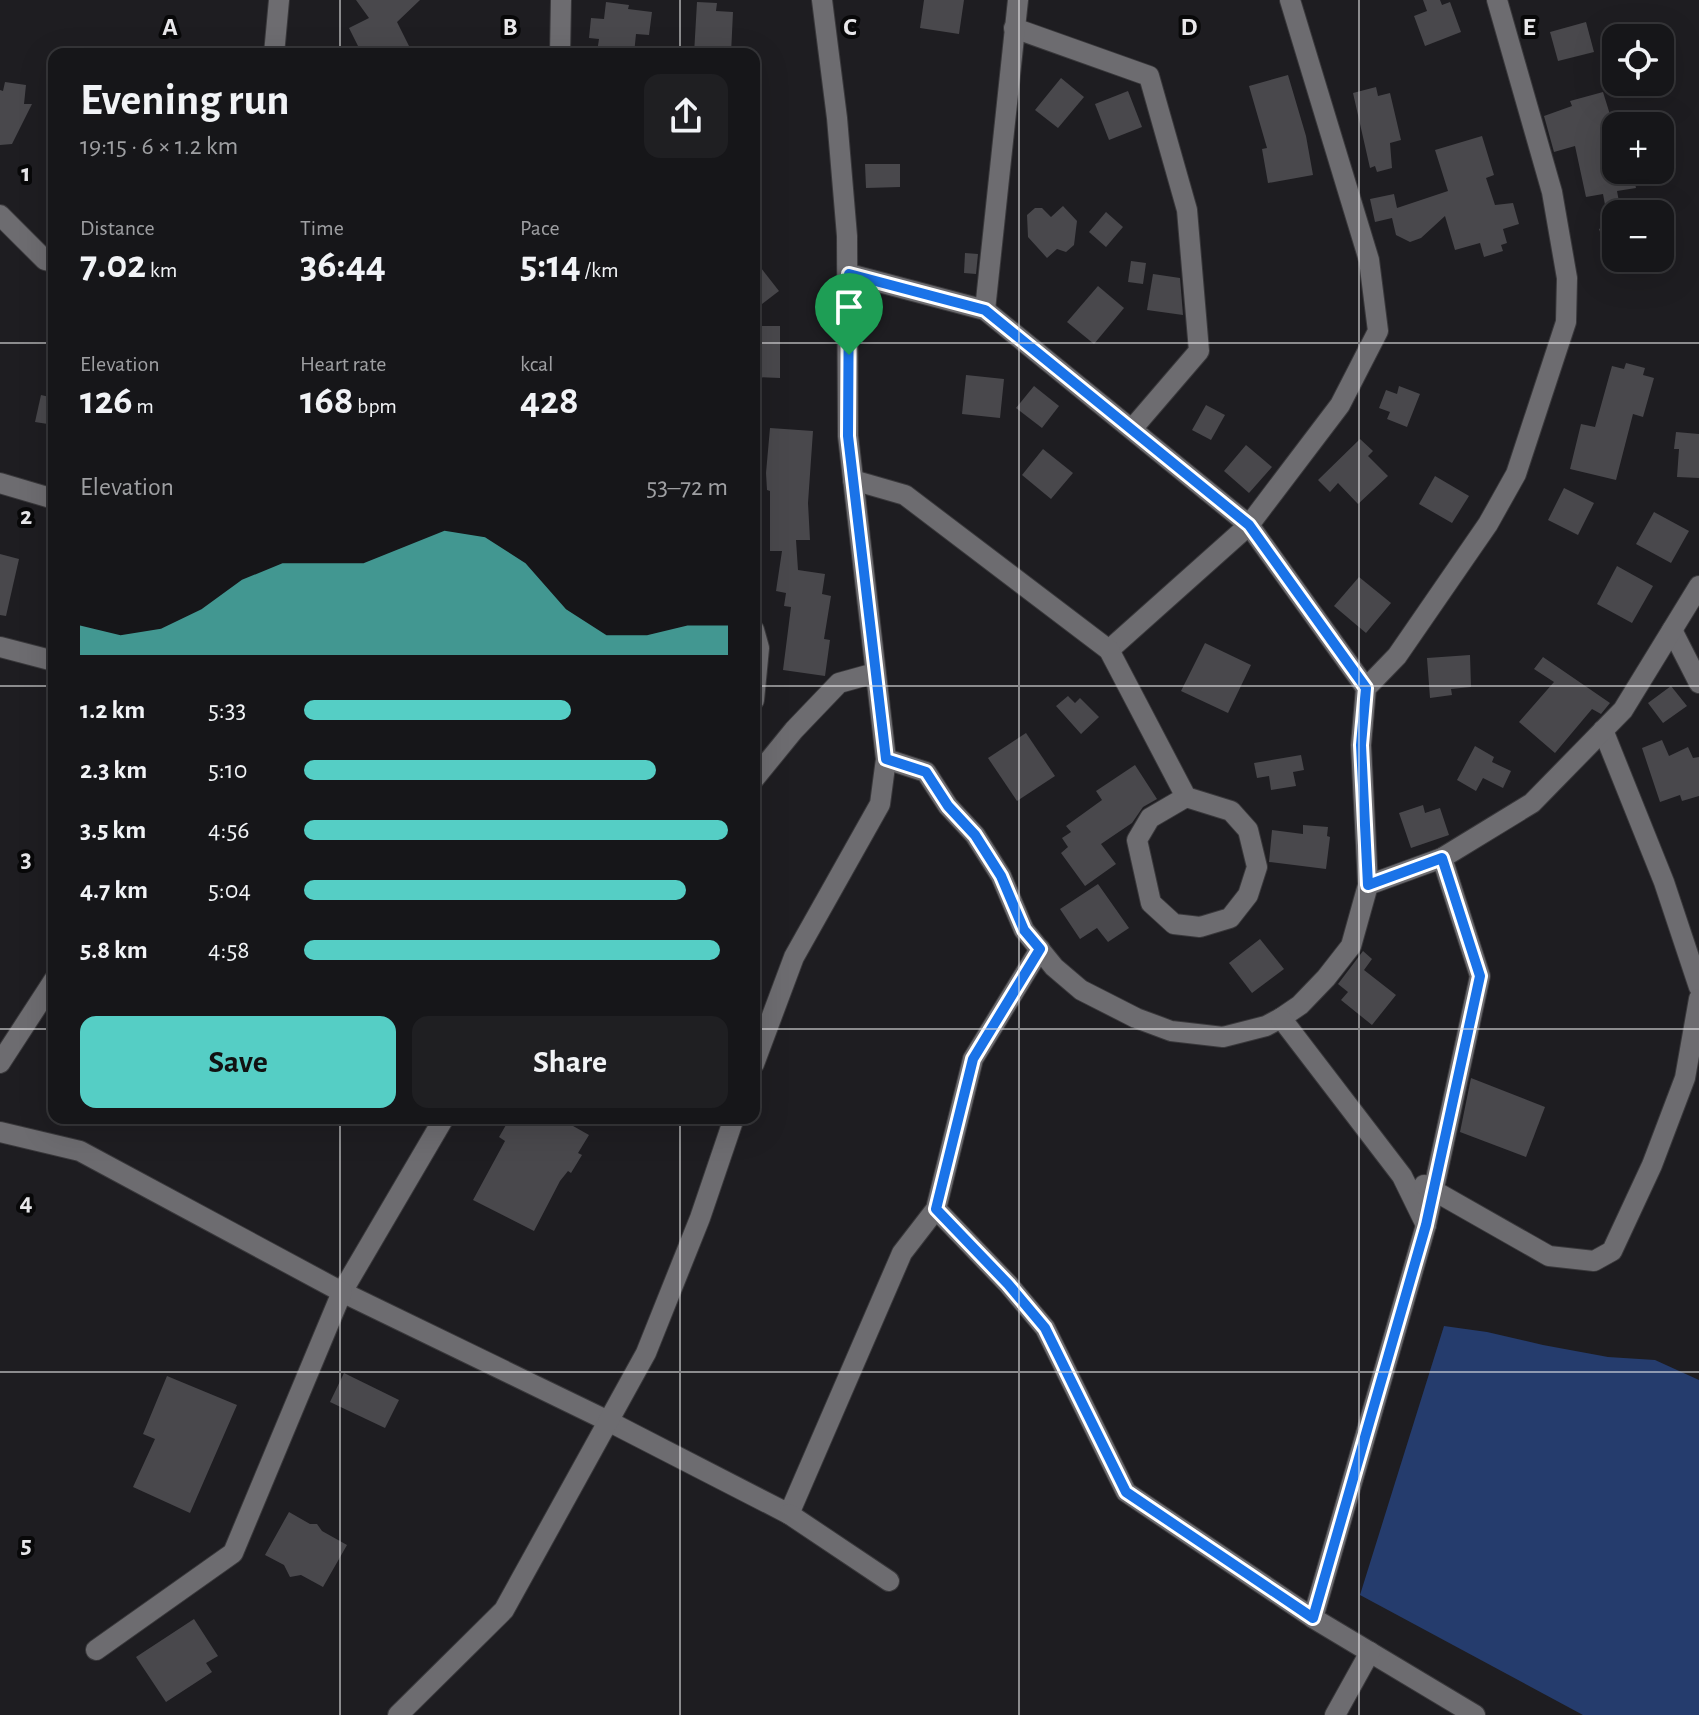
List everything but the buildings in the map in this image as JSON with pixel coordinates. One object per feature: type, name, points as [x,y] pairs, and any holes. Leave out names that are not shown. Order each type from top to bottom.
[{"type":"street","points":[[275,48],[279,0]]},
{"type":"street","points":[[560,48],[561,0]]},
{"type":"street","points":[[760,1048],[794,957],[880,804],[886,759],[848,436],[849,274],[837,118],[822,0]]},
{"type":"street","points":[[985,310],[1018,0]]},
{"type":"street","points":[[1109,650],[1249,525],[1340,405],[1378,331],[1369,260],[1290,0]]},
{"type":"street","points":[[886,759],[926,772],[948,806],[975,835],[1001,876],[1024,930],[1054,967],[1081,990],[1136,1018],[1171,1031],[1223,1037],[1266,1026],[1281,1018],[1300,1005],[1326,978],[1351,946],[1368,885],[1361,745],[1366,688],[1397,656],[1488,524],[1516,474],[1566,322],[1567,278],[1552,192],[1497,0]]},
{"type":"street","points":[[1014,28],[1149,76],[1187,210],[1199,351],[1132,429]]},
{"type":"street","points":[[0,215],[48,261]]},
{"type":"street","points":[[849,274],[985,310],[1249,525],[1366,688]]},
{"type":"street","points":[[853,480],[905,495],[1109,650],[1186,797],[1231,811],[1248,830],[1257,867],[1248,895],[1230,918],[1200,927],[1174,924],[1151,903],[1137,840],[1150,818],[1186,797]]},
{"type":"street","points":[[0,483],[48,497]]},
{"type":"street","points":[[1368,885],[1442,858],[1532,803],[1623,710],[1699,586]]},
{"type":"street","points":[[1672,630],[1699,683]]},
{"type":"street","points":[[0,647],[48,659]]},
{"type":"street","points":[[760,772],[839,683],[875,673]]},
{"type":"street","points":[[1603,730],[1664,882],[1699,987]]},
{"type":"street","points":[[1313,1618],[1426,1225],[1480,976],[1442,858]]},
{"type":"street","points":[[789,1514],[902,1253],[936,1209],[973,1059],[1040,949]]},
{"type":"street","points":[[0,1063],[48,989]]},
{"type":"street","points":[[1402,1176],[1434,1189],[1549,1256],[1594,1261],[1612,1251],[1652,1165],[1685,1078],[1699,999]]},
{"type":"street","points":[[1281,1018],[1402,1176],[1426,1225]]},
{"type":"street","points":[[96,1650],[233,1553],[342,1292],[440,1124]]},
{"type":"street","points":[[398,1715],[504,1610],[646,1353],[700,1218],[732,1124]]},
{"type":"street","points":[[0,1132],[80,1151],[342,1292],[608,1421],[789,1514],[889,1581]]},
{"type":"street","points":[[936,1209],[1008,1284],[1045,1328],[1126,1492],[1313,1618],[1475,1715]]},
{"type":"street","points":[[1335,1715],[1370,1652]]},
{"type":"water","points":[[1444,1326],[1608,1357],[1655,1360],[1699,1380],[1699,1715],[1583,1715],[1360,1595]]},
{"type":"route","points":[[849,274],[985,310],[1249,525],[1366,688],[1361,745],[1368,885],[1442,858],[1480,976],[1426,1225],[1313,1618],[1126,1492],[1045,1328],[1008,1284],[936,1209],[973,1059],[1040,949],[1024,930],[1001,876],[975,835],[948,806],[926,772],[886,759],[848,436],[849,355],[849,274]]}]
